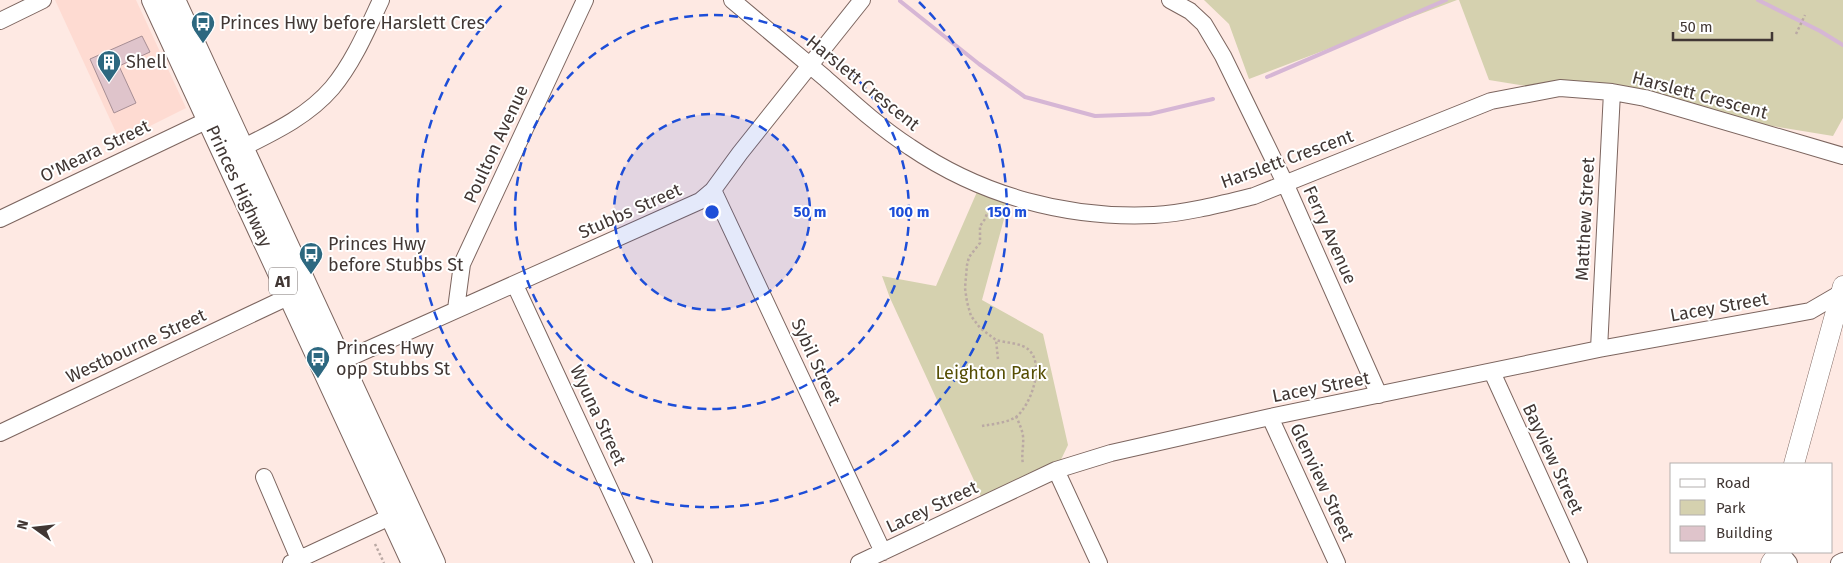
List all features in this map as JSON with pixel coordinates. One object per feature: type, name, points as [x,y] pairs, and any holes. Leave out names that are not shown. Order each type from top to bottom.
[{"type":"highway","name":"Princes Highway","points":[[153,0],[413,563]]},
{"type":"highway","name":"Princes Highway","points":[[174,0],[434,563]]},
{"type":"main road","points":[[1806,463],[1837,330],[1842,290]]},
{"type":"main road","points":[[1794,463],[1837,330]]},
{"type":"street","points":[[0,21],[43,0]]},
{"type":"street","points":[[242,148],[289,123],[313,106],[332,88],[348,65],[380,0]]},
{"type":"street","name":"Poulton Avenue","points":[[456,309],[462,264],[585,0]]},
{"type":"street","name":"Harslett Crescent","points":[[732,0],[883,128],[911,148],[961,176],[994,191],[1032,203],[1089,213],[1155,215],[1254,196],[1491,101],[1560,88],[1612,92],[1645,98],[1843,156]]},
{"type":"street","name":"Stubbs Street","points":[[340,362],[700,201],[713,190],[862,0]]},
{"type":"street","name":"Ferry Avenue","points":[[1170,0],[1190,11],[1204,24],[1214,40],[1285,184],[1379,395]]},
{"type":"street","name":"Matthew Street","points":[[1599,349],[1612,92]]},
{"type":"street","name":"O'Meara Street","points":[[0,219],[208,120]]},
{"type":"street","name":"Sybil Street","points":[[713,190],[883,552]]},
{"type":"street","name":"Wyuna Street","points":[[515,285],[644,563]]},
{"type":"street","name":"Lacey Street","points":[[859,563],[1056,470],[1111,453],[1599,349],[1810,311],[1842,290]]},
{"type":"street","name":"Westbourne Street","points":[[0,433],[290,296]]},
{"type":"street","points":[[1810,311],[1825,318],[1837,330]]},
{"type":"street","name":"Bayview Street","points":[[1492,372],[1579,563]]},
{"type":"street","name":"Glenview Street","points":[[1270,418],[1337,563]]},
{"type":"street","points":[[1056,470],[1099,563]]},
{"type":"street","points":[[264,477],[295,561],[392,516]]},
{"type":"street","points":[[1780,553],[1789,563]]},
{"type":"street","points":[[1839,563],[1843,561]]},
{"type":"path","points":[[1796,34],[1805,15]]},
{"type":"path","points":[[982,426],[1005,422],[1016,416],[1027,403],[1036,377],[1036,365],[1033,355],[1028,349],[996,340],[980,328],[971,316],[967,302],[965,288],[967,265],[980,242],[980,226],[985,219],[994,191]]},
{"type":"path","points":[[996,340],[998,359]]},
{"type":"path","points":[[1016,416],[1024,437],[1021,457],[1023,464]]},
{"type":"path","points":[[375,544],[384,563]]},
{"type":"shaded area","points":[[55,0],[136,0],[186,108],[120,141]]},
{"type":"green space","points":[[1204,0],[1457,0],[1249,79],[1229,24]]},
{"type":"green space","points":[[1459,0],[1843,0],[1843,118],[1833,136],[1489,80]]},
{"type":"green space","name":"Leighton Park","points":[[980,185],[1010,197],[982,300],[1043,334],[1068,445],[1056,470],[984,505],[890,298],[882,276],[936,286]]},
{"type":"building","name":"Shell","points":[[142,36],[150,52],[119,66],[136,103],[114,113],[90,59]]},
{"type":"waterway","points":[[1267,77],[1446,0]]},
{"type":"waterway","points":[[1758,0],[1820,31],[1843,45]]},
{"type":"waterway","points":[[900,1],[979,64],[1025,97],[1095,116],[1150,114],[1213,99]]},
{"type":"place","name":"Princes Hwy before Harslett Cres","points":[[203,44]]},
{"type":"place","name":"Shell","points":[[109,83]]},
{"type":"place","name":"Princes Hwy before Stubbs St","points":[[311,275]]},
{"type":"place","name":"Princes Hwy opp Stubbs St","points":[[318,379]]}]
